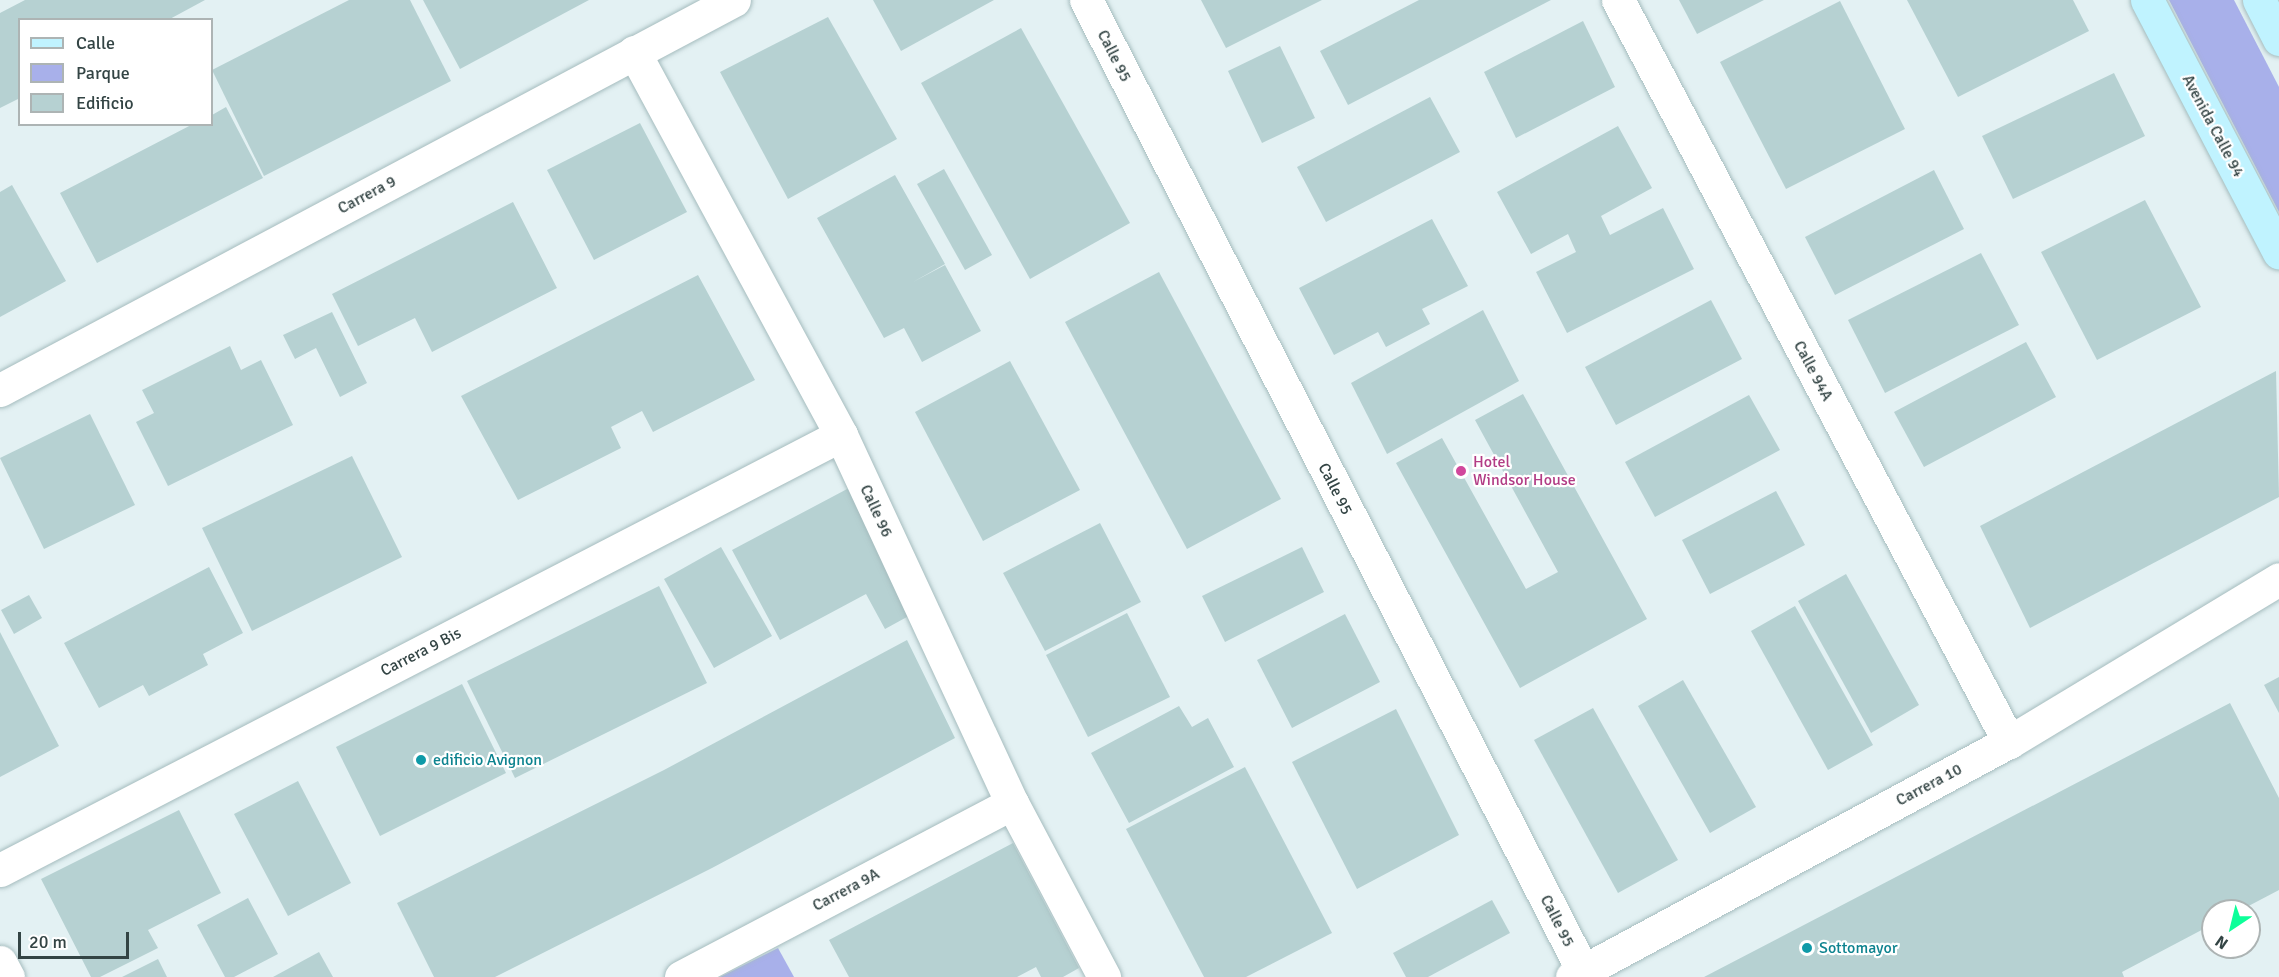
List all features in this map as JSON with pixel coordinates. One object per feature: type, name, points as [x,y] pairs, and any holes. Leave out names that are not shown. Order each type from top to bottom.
[{"type":"main road","name":"Avenida Calle 94","points":[[2147,0],[2279,253]]},
{"type":"main road","points":[[2259,0],[2279,39]]},
{"type":"street","name":"Carrera 9","points":[[0,390],[734,0]]},
{"type":"street","name":"Calle 95","points":[[1086,0],[1580,975]]},
{"type":"street","name":"Calle 94A","points":[[1618,0],[2009,742]]},
{"type":"street","name":"Calle 96","points":[[634,52],[841,435],[1012,803],[1104,977]]},
{"type":"street","name":"Carrera 9 Bis","points":[[0,870],[841,435]]},
{"type":"street","name":"Carrera 10","points":[[1580,975],[2009,742],[2279,579]]},
{"type":"street","name":"Carrera 9A","points":[[681,977],[1012,803]]},
{"type":"street","points":[[0,962],[8,977]]},
{"type":"green space","points":[[2169,0],[2234,0],[2279,87],[2279,212]]},
{"type":"green space","points":[[778,948],[794,977],[720,977]]},
{"type":"building","points":[[25,0],[205,0],[172,18],[18,18],[18,99],[0,108],[0,13]]},
{"type":"building","points":[[349,0],[410,0],[451,81],[264,176],[213,69]]},
{"type":"building","points":[[423,0],[589,0],[460,69]]},
{"type":"building","points":[[873,0],[994,0],[901,51]]},
{"type":"building","points":[[1201,0],[1322,0],[1226,48]]},
{"type":"building","points":[[1419,0],[1551,0],[1348,105],[1320,51]]},
{"type":"building","points":[[1679,0],[1764,0],[1697,34]]},
{"type":"building","points":[[1907,0],[2073,0],[2089,31],[1958,97]]},
{"type":"building","points":[[1840,1],[1905,129],[1786,189],[1720,62]]},
{"type":"building","points":[[828,17],[897,139],[788,199],[720,72]]},
{"type":"building","points":[[1583,21],[1615,87],[1516,138],[1484,72]]},
{"type":"building","points":[[1021,28],[1130,223],[1030,279],[921,83]]},
{"type":"building","points":[[1280,46],[1315,118],[1262,143],[1228,71]]},
{"type":"building","points":[[2114,73],[2145,136],[2013,199],[1982,136]]},
{"type":"building","points":[[1430,97],[1460,152],[1326,222],[1297,167]]},
{"type":"building","points":[[226,107],[263,178],[97,263],[60,193],[189,126],[213,126],[213,114]]},
{"type":"building","points":[[640,123],[687,212],[594,260],[547,170]]},
{"type":"building","points":[[1618,126],[1652,188],[1601,216],[1610,235],[1663,208],[1694,269],[1567,333],[1536,272],[1576,252],[1568,234],[1531,254],[1497,192]]},
{"type":"building","points":[[944,169],[992,255],[965,270],[917,184]]},
{"type":"building","points":[[1934,170],[1964,229],[1835,295],[1805,237]]},
{"type":"building","points":[[895,175],[945,264],[913,282],[945,265],[981,331],[922,362],[904,328],[884,338],[817,218]]},
{"type":"building","points":[[12,185],[66,281],[0,317],[0,192]]},
{"type":"building","points":[[2145,200],[2201,307],[2097,360],[2041,252]]},
{"type":"building","points":[[513,202],[557,288],[432,352],[415,318],[358,346],[332,294]]},
{"type":"building","points":[[1432,219],[1468,286],[1422,309],[1430,324],[1386,347],[1378,332],[1334,355],[1299,288]]},
{"type":"building","points":[[1981,253],[2019,325],[1885,393],[1848,320]]},
{"type":"building","points":[[1159,272],[1281,499],[1187,549],[1065,322]]},
{"type":"building","points":[[698,275],[755,380],[653,432],[642,411],[611,427],[621,448],[518,500],[461,396]]},
{"type":"building","points":[[1711,300],[1742,359],[1616,425],[1585,367]]},
{"type":"building","points":[[1483,310],[1519,381],[1387,454],[1351,383]]},
{"type":"building","points":[[332,312],[367,383],[340,397],[316,348],[295,359],[283,335]]},
{"type":"building","points":[[2026,342],[2056,397],[1924,467],[1894,412]]},
{"type":"building","points":[[230,346],[241,370],[261,360],[293,425],[168,486],[136,422],[154,413],[142,390]]},
{"type":"building","points":[[1010,361],[1080,490],[983,541],[915,412]]},
{"type":"building","points":[[2276,371],[2279,497],[2030,628],[1980,526]]},
{"type":"building","points":[[1523,394],[1647,619],[1520,688],[1396,463],[1442,438],[1526,589],[1558,572],[1475,420]]},
{"type":"building","points":[[1749,395],[1780,450],[1655,517],[1625,462]]},
{"type":"building","points":[[90,414],[135,505],[44,549],[0,458]]},
{"type":"building","points":[[352,456],[402,557],[252,631],[202,528]]},
{"type":"building","points":[[849,488],[916,612],[885,629],[866,594],[780,640],[732,550]]},
{"type":"building","points":[[1776,491],[1805,545],[1710,594],[1682,540]]},
{"type":"building","points":[[1100,523],[1141,602],[1045,651],[1003,573]]},
{"type":"building","points":[[721,547],[772,636],[714,668],[664,579]]},
{"type":"building","points":[[1302,547],[1324,592],[1225,642],[1202,596]]},
{"type":"building","points":[[209,567],[243,633],[203,654],[208,665],[149,696],[143,685],[99,708],[64,643]]},
{"type":"building","points":[[1846,574],[1919,705],[1871,733],[1798,601]]},
{"type":"building","points":[[659,586],[707,683],[515,778],[467,681]]},
{"type":"building","points":[[29,595],[42,618],[14,634],[1,610]]},
{"type":"building","points":[[1795,606],[1873,745],[1828,770],[1751,631]]},
{"type":"building","points":[[1127,613],[1170,697],[1088,737],[1046,655]]},
{"type":"building","points":[[1345,614],[1380,682],[1292,728],[1257,660]]},
{"type":"building","points":[[0,632],[59,746],[0,777]]},
{"type":"building","points":[[907,640],[955,738],[712,868],[495,977],[434,977],[397,903],[664,770]]},
{"type":"building","points":[[2279,677],[2279,713],[2264,685]]},
{"type":"building","points":[[1683,680],[1756,807],[1710,833],[1638,706]]},
{"type":"building","name":"edificio Avignon","points":[[462,684],[506,773],[380,836],[336,747]]},
{"type":"building","points":[[2230,703],[2279,798],[2279,890],[2261,899],[2201,899],[2201,930],[2122,972],[2124,977],[1704,977]]},
{"type":"building","points":[[1179,706],[1192,727],[1208,718],[1234,767],[1129,823],[1091,753]]},
{"type":"building","points":[[1593,708],[1678,860],[1618,893],[1534,740]]},
{"type":"building","points":[[1396,709],[1459,835],[1357,889],[1292,762]]},
{"type":"building","points":[[1245,767],[1332,933],[1246,977],[1204,977],[1126,829]]},
{"type":"building","points":[[298,781],[351,883],[288,916],[234,814]]},
{"type":"building","points":[[179,810],[221,893],[148,930],[158,948],[100,977],[91,977],[41,879]]},
{"type":"building","points":[[1013,843],[1079,968],[1063,977],[1041,977],[1036,967],[1017,977],[849,977],[829,940]]},
{"type":"building","points":[[248,898],[278,954],[234,977],[225,977],[197,925]]},
{"type":"building","points":[[1492,900],[1510,933],[1428,977],[1406,977],[1393,953]]},
{"type":"building","points":[[319,952],[333,977],[273,977]]},
{"type":"building","points":[[158,959],[167,977],[122,977]]},
{"type":"place","name":"Hotel Windsor House","points":[[1461,471]]},
{"type":"place","name":"edificio Avignon","points":[[421,760]]},
{"type":"place","name":"Sottomayor","points":[[1807,948]]}]
